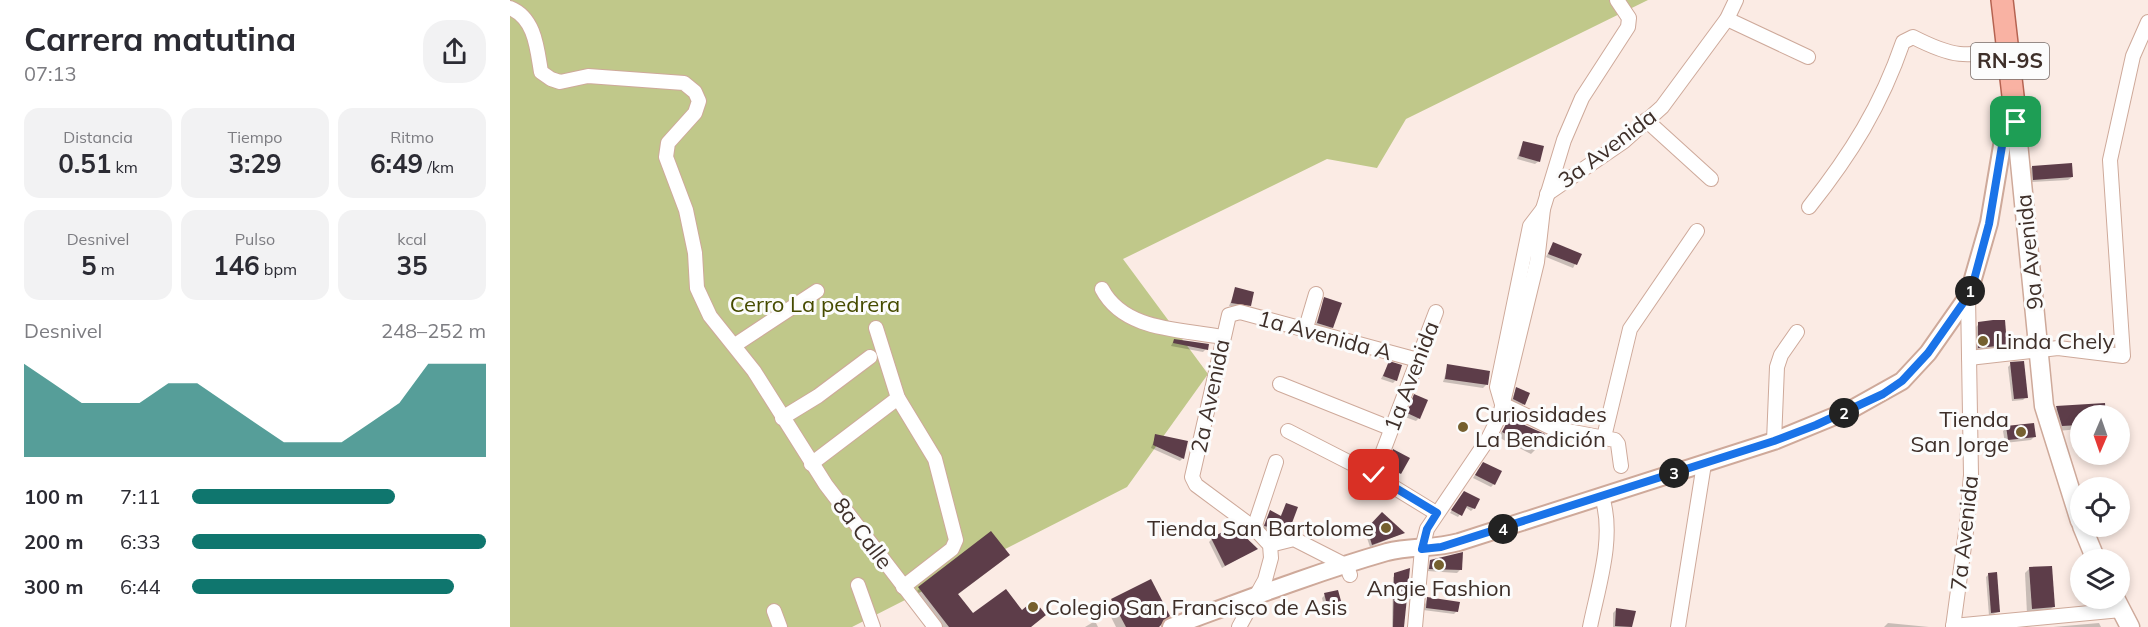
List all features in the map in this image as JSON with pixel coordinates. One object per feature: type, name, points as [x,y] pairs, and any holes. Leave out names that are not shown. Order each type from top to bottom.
[{"type":"main road","name":"RN-9S","points":[[2002,0],[2016,122]]},
{"type":"main road","name":"9a Avenida","points":[[2016,122],[2044,405],[2070,489]]},
{"type":"main road","points":[[2121,609],[2130,627]]},
{"type":"street","points":[[1547,194],[1564,140],[1582,98],[1628,27],[1629,18],[1617,0]]},
{"type":"street","name":"3a Avenida","points":[[1415,627],[1422,549],[1427,529],[1496,426],[1502,404],[1497,387],[1530,226],[1543,209],[1547,194],[1623,142],[1662,107],[1727,19],[1736,0]]},
{"type":"street","name":"8a Calle","points":[[510,8],[518,11],[532,28],[541,72],[551,79],[560,81],[588,76],[684,83],[695,92],[699,101],[694,113],[669,143],[666,157],[687,210],[695,253],[697,288],[710,316],[754,371],[811,464],[935,627]]},
{"type":"street","points":[[1727,19],[1808,57]]},
{"type":"street","points":[[1969,358],[2058,348],[2123,356],[2110,160],[2133,56],[2148,22]]},
{"type":"street","points":[[1809,207],[1840,168],[1877,108],[1903,42],[1913,37],[1945,53],[1955,54],[1978,55],[2008,49]]},
{"type":"street","points":[[1646,120],[1711,179]]},
{"type":"street","points":[[1171,627],[1259,594],[1349,570],[1394,562],[1422,549],[1459,543],[1774,441],[1852,409],[1902,381],[1928,353],[1968,296],[1989,224],[2005,128],[2016,122]]},
{"type":"street","points":[[1604,437],[1630,329],[1697,231]]},
{"type":"street","points":[[1102,289],[1110,304],[1135,321],[1222,337]]},
{"type":"street","points":[[735,345],[817,291]]},
{"type":"street","points":[[1305,330],[1316,294]]},
{"type":"street","name":"7a Avenida","points":[[1953,627],[1971,475],[1968,296]]},
{"type":"street","name":"1a Avenida A","points":[[1232,313],[1240,312],[1418,360]]},
{"type":"street","name":"1a Avenida","points":[[1374,475],[1436,312]]},
{"type":"street","name":"2a Avenida","points":[[1232,313],[1226,320],[1222,337],[1193,481],[1254,528]]},
{"type":"street","points":[[876,328],[898,398],[935,459],[956,540],[952,549],[903,587]]},
{"type":"street","points":[[1774,441],[1777,367],[1781,356],[1797,332]]},
{"type":"street","points":[[782,418],[818,396],[870,357]]},
{"type":"street","points":[[1280,384],[1390,428]]},
{"type":"street","points":[[811,464],[898,398]]},
{"type":"street","points":[[1502,404],[1552,428],[1617,441],[1621,466]]},
{"type":"street","points":[[1288,431],[1374,475],[1437,513]]},
{"type":"street","points":[[1239,627],[1246,610],[1259,594],[1270,558],[1270,545],[1254,528],[1276,462]]},
{"type":"street","points":[[1678,627],[1704,464]]},
{"type":"street","points":[[1590,627],[1606,531],[1606,509],[1602,497]]},
{"type":"street","points":[[1270,545],[1294,539],[1349,570]]},
{"type":"street","points":[[1203,627],[1349,570]]},
{"type":"street","points":[[858,585],[873,627]]},
{"type":"street","points":[[1953,627],[2028,622],[2093,609]]},
{"type":"street","points":[[774,611],[780,627]]},
{"type":"green space","name":"Cerro La pedrera","points":[[510,0],[1648,0],[1406,119],[1377,168],[1327,159],[1123,259],[1208,374],[1127,487],[852,627],[510,627]]},
{"type":"building","points":[[1523,141],[1544,146],[1540,162],[1519,156]]},
{"type":"building","points":[[2072,163],[2073,177],[2033,180],[2032,166]]},
{"type":"building","points":[[1553,242],[1582,254],[1577,265],[1548,254]]},
{"type":"building","points":[[1235,287],[1254,292],[1251,306],[1231,303]]},
{"type":"building","points":[[1324,297],[1342,303],[1333,328],[1317,323]]},
{"type":"building","points":[[2005,320],[2007,345],[1978,348],[1978,322]]},
{"type":"building","points":[[1174,339],[1209,344],[1208,350],[1173,343]]},
{"type":"building","points":[[1389,361],[1402,365],[1397,381],[1383,376]]},
{"type":"building","points":[[2024,361],[2028,398],[2014,399],[2010,362]]},
{"type":"building","points":[[1447,364],[1490,371],[1488,385],[1445,379]]},
{"type":"building","points":[[1516,387],[1530,393],[1525,405],[1513,399]]},
{"type":"building","points":[[1414,394],[1428,400],[1420,419],[1407,413]]},
{"type":"building","points":[[2105,403],[2105,405],[2072,405]]},
{"type":"building","points":[[2070,405],[2070,426],[2062,426],[2056,406]]},
{"type":"building","points":[[1509,418],[1545,434],[1537,450],[1502,432]]},
{"type":"building","name":"Tienda San Jorge","points":[[2034,423],[2036,437],[2008,440],[2006,426]]},
{"type":"building","points":[[1155,434],[1188,441],[1184,459],[1153,445]]},
{"type":"building","points":[[1393,449],[1410,458],[1401,474],[1387,466]]},
{"type":"building","points":[[1483,462],[1502,471],[1495,485],[1475,475]]},
{"type":"building","points":[[1464,491],[1480,499],[1475,509],[1467,506],[1462,516],[1451,510]]},
{"type":"building","points":[[1286,503],[1298,507],[1289,531],[1264,526],[1270,510],[1281,516]]},
{"type":"building","name":"Tienda San Bartolome","points":[[1382,512],[1405,533],[1372,545],[1367,528]]},
{"type":"building","points":[[1234,526],[1258,549],[1225,566],[1211,538]]},
{"type":"building","points":[[991,531],[1010,555],[958,594],[973,613],[1006,589],[1022,610],[1034,600],[1046,615],[1031,627],[949,627],[918,587]]},
{"type":"building","points":[[1463,552],[1462,570],[1429,569],[1430,560]]},
{"type":"building","points":[[2052,566],[2055,607],[2032,609],[2029,567]]},
{"type":"building","points":[[1410,568],[1404,627],[1393,627],[1394,573]]},
{"type":"building","points":[[1997,572],[2000,612],[1991,613],[1988,573]]},
{"type":"building","points":[[1151,579],[1170,616],[1159,627],[1126,627],[1111,599]]},
{"type":"building","points":[[1338,590],[1341,601],[1327,605],[1324,593]]},
{"type":"building","points":[[1427,597],[1460,602],[1458,612],[1426,608]]},
{"type":"building","points":[[1616,608],[1636,611],[1632,627],[1615,626]]},
{"type":"place","name":"Linda Chely","points":[[1983,341]]},
{"type":"place","name":"Curiosidades La Bendición","points":[[1463,427]]},
{"type":"place","name":"Tienda San Jorge","points":[[2021,432]]},
{"type":"place","name":"Tienda San Bartolome","points":[[1386,528]]},
{"type":"place","name":"Angie Fashion","points":[[1439,565]]},
{"type":"place","name":"Colegio San Francisco de Asis","points":[[1033,607]]},
{"type":"route","points":[[1374,475],[1437,513],[1427,529],[1422,549],[1441,547],[1774,441],[1816,425],[1883,394],[1917,367],[1968,296],[1989,224],[2005,128],[2016,122]]}]
